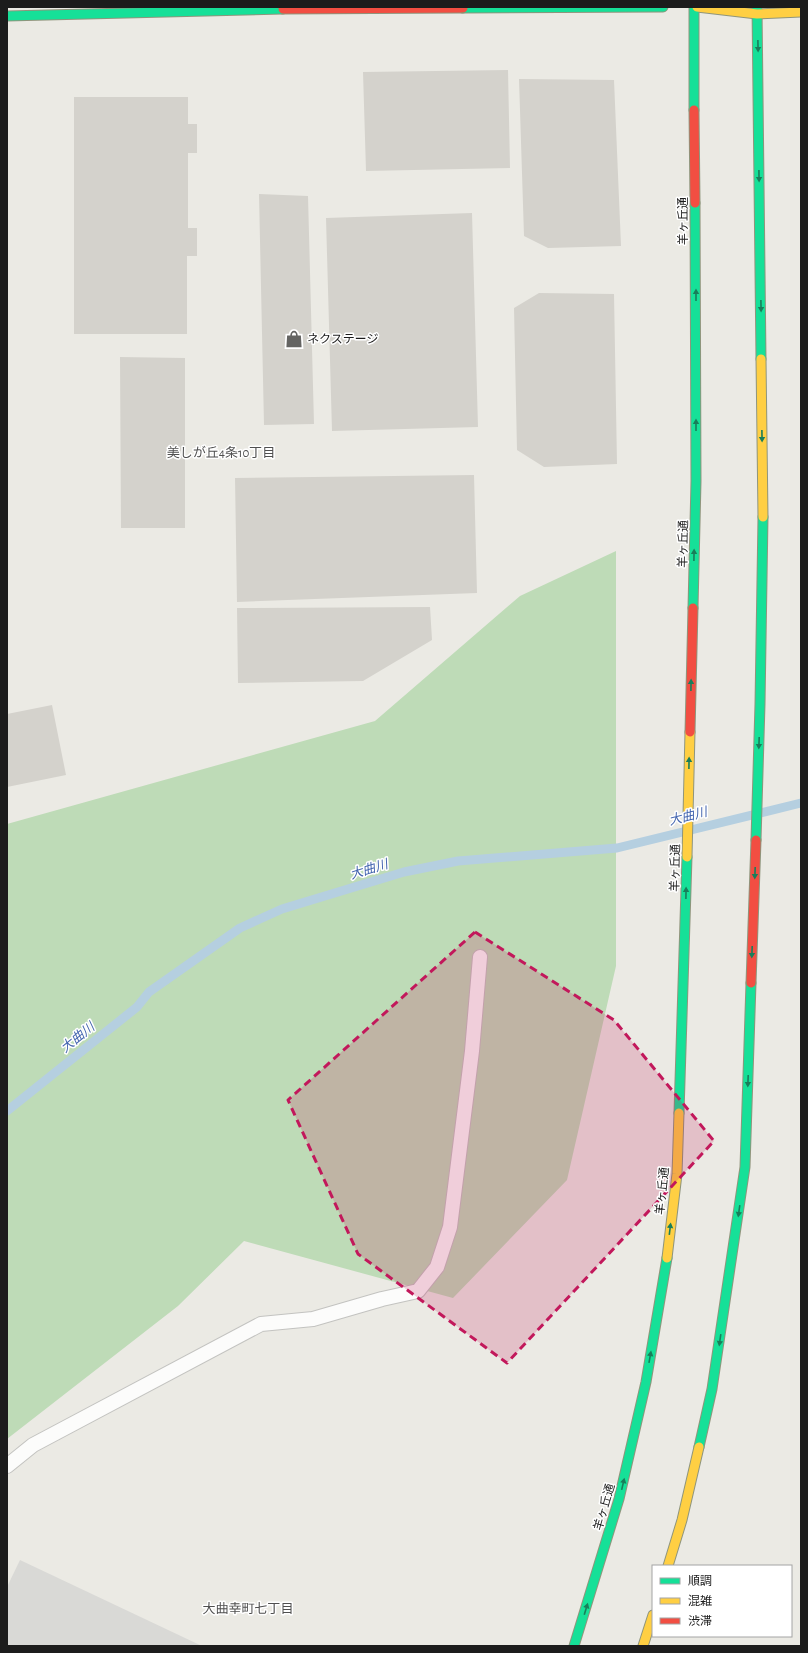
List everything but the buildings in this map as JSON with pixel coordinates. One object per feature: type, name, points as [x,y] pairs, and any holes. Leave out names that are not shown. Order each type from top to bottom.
[{"type":"main road","points":[[7,16],[302,8],[663,7]]},
{"type":"main road","points":[[696,7],[801,12]]},
{"type":"main road","name":"羊ヶ丘通","points":[[574,1646],[620,1499],[646,1382],[664,1278],[677,1174],[685,932],[696,481],[696,7]]},
{"type":"main road","points":[[668,1565],[682,1520],[712,1389],[746,1167],[760,704],[763,484],[757,10]]},
{"type":"main road","points":[[643,1646],[652,1618]]},
{"type":"lane","points":[[7,1466],[33,1445],[261,1324],[313,1319],[382,1299],[418,1291],[437,1267],[450,1227],[472,1051],[480,957]]},
{"type":"highlighted area","points":[[475,932],[614,1020],[714,1141],[507,1363],[358,1254],[288,1100]]},
{"type":"green space","points":[[616,551],[616,966],[567,1180],[453,1298],[244,1241],[178,1306],[7,1439],[7,824],[375,721],[520,596]]},
{"type":"shaded area","points":[[20,1560],[202,1646],[7,1646],[7,1587]]},
{"type":"waterway","name":"大曲川","points":[[7,1111],[137,1007],[149,992],[240,928],[282,909],[404,872],[458,861],[617,848],[801,803]]},
{"type":"traffic: fast","points":[[463,8],[663,7]]},
{"type":"traffic: fast","points":[[694,7],[694,110]]},
{"type":"traffic: fast","points":[[757,7],[761,359]]},
{"type":"traffic: fast","points":[[7,16],[283,9]]},
{"type":"traffic: fast","points":[[693,608],[696,481],[695,203]]},
{"type":"traffic: fast","points":[[756,840],[763,517]]},
{"type":"traffic: fast","points":[[679,1113],[687,857]]},
{"type":"traffic: fast","points":[[699,1447],[712,1389],[745,1167],[751,983]]},
{"type":"traffic: fast","points":[[574,1646],[619,1499],[646,1382],[667,1258]]},
{"type":"traffic: slow","points":[[697,7],[757,14],[801,12]]},
{"type":"traffic: slow","points":[[761,359],[763,517]]},
{"type":"traffic: slow","points":[[687,857],[690,732]]},
{"type":"traffic: slow","points":[[667,1258],[677,1174],[679,1113]]},
{"type":"traffic: slow","points":[[668,1565],[682,1520],[699,1447]]},
{"type":"traffic: slow","points":[[643,1646],[652,1618]]},
{"type":"traffic: jam","points":[[283,9],[463,8]]},
{"type":"traffic: jam","points":[[694,110],[695,203]]},
{"type":"traffic: jam","points":[[690,732],[693,608]]},
{"type":"traffic: jam","points":[[751,983],[756,840]]},
{"type":"place","name":"ネクステージ","points":[[294,339]]},
{"type":"district","name":"美しが丘4条10丁目","points":[[221,453]]},
{"type":"district","name":"大曲幸町七丁目","points":[[248,1609]]}]
